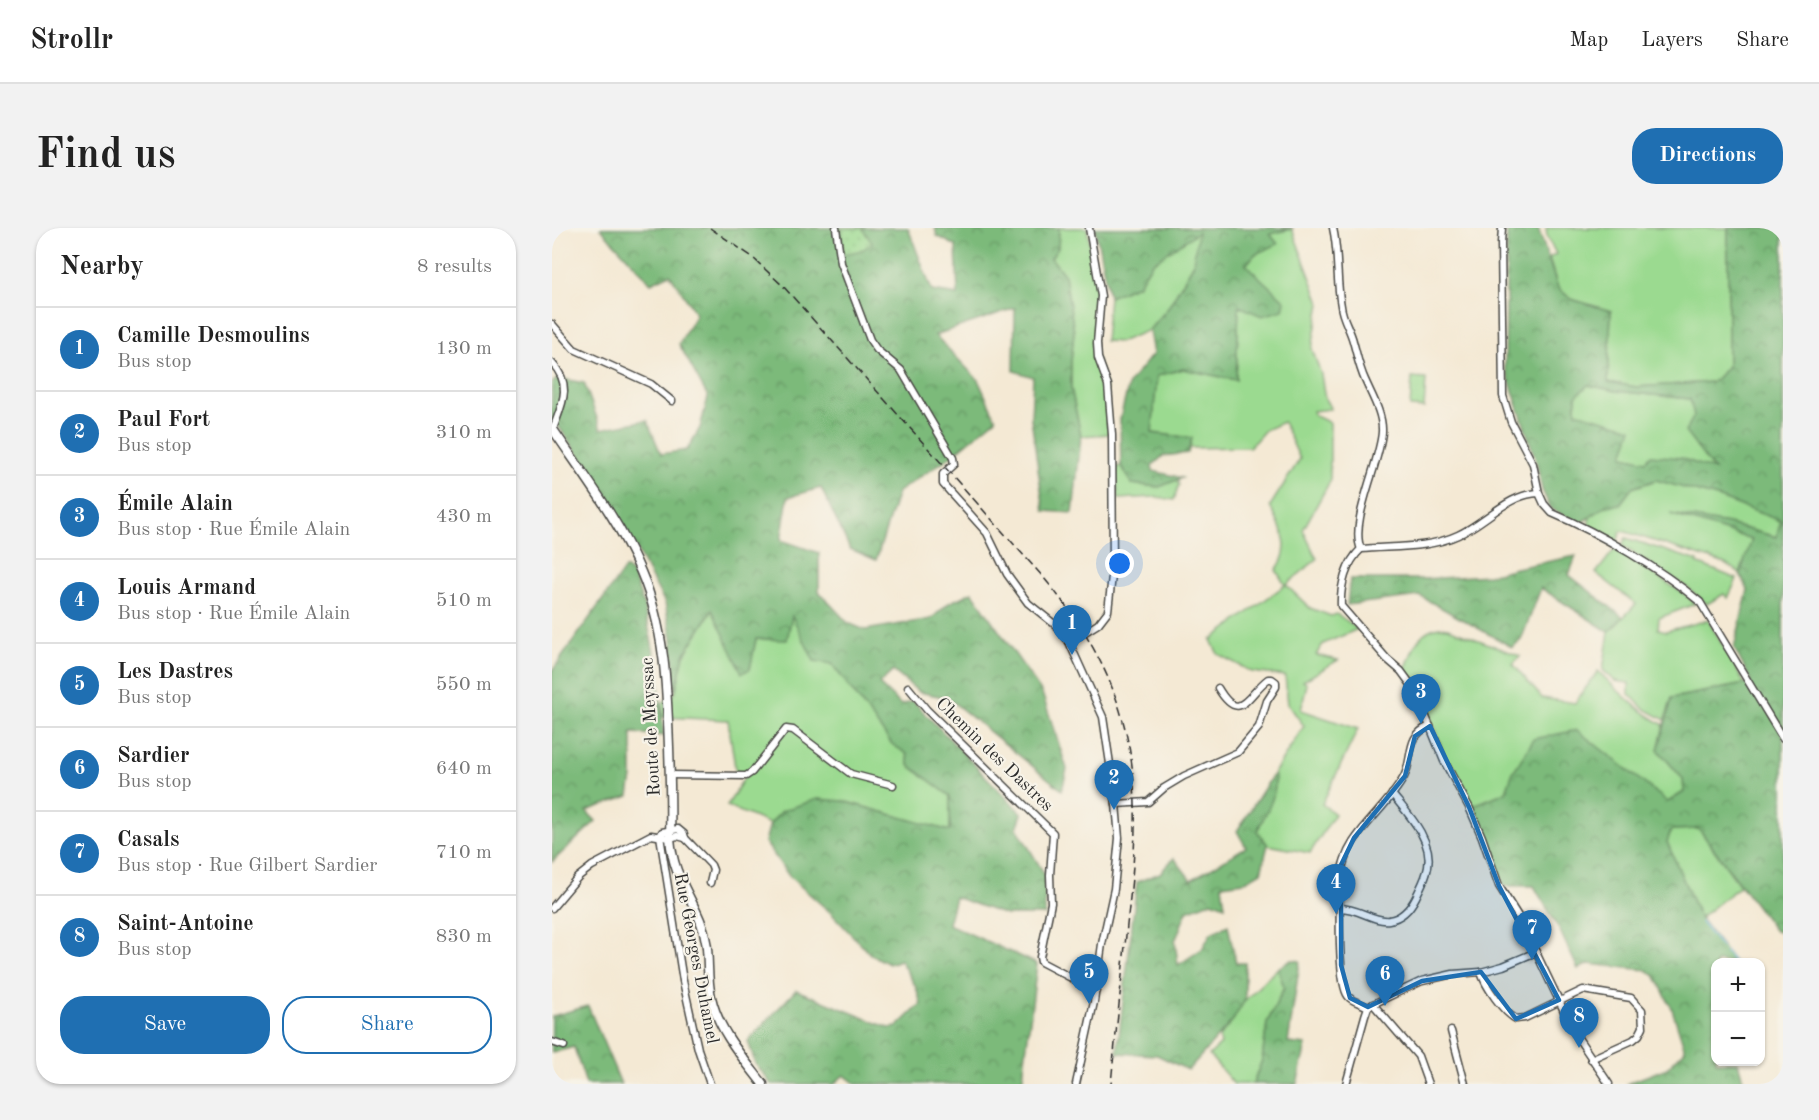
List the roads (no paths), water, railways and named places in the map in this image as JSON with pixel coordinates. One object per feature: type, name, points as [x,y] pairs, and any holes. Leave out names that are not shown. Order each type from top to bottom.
[{"type":"main road","name":"Route de Meyssac","points":[[552,428],[617,524],[648,591],[662,641],[666,671],[671,855],[676,873],[700,920],[708,945],[709,982],[716,1011],[736,1048],[763,1084]]},
{"type":"street","points":[[836,228],[841,262],[870,340],[877,350],[901,370],[953,458],[954,464],[943,474],[943,484],[987,533],[1007,574],[1028,603],[1058,627],[1069,642],[1102,717],[1119,838],[1116,877],[1102,944],[1096,991],[1076,1084]]},
{"type":"street","points":[[1069,642],[1098,624],[1108,611],[1113,567],[1112,435],[1108,385],[1098,358],[1101,296],[1089,228]]},
{"type":"street","points":[[1334,228],[1338,247],[1341,309],[1353,340],[1357,360],[1381,418],[1380,445],[1359,524],[1358,541],[1361,549]]},
{"type":"street","points":[[1502,228],[1503,396],[1511,422],[1533,464],[1539,493],[1544,504],[1552,513],[1629,553],[1700,602],[1783,739]]},
{"type":"street","points":[[552,324],[574,349],[651,384],[672,401]]},
{"type":"street","points":[[552,363],[561,372],[565,383],[564,397],[552,428]]},
{"type":"street","points":[[1539,493],[1525,494],[1457,535],[1431,544],[1361,549],[1345,574],[1341,606],[1387,659],[1401,671],[1421,700],[1444,761],[1474,818],[1499,886],[1521,921],[1574,1032],[1610,1084]]},
{"type":"street","points":[[1116,804],[1148,802],[1164,788],[1184,776],[1238,752],[1259,727],[1267,700],[1276,687],[1276,682],[1268,679],[1251,697],[1237,706],[1230,706],[1218,688]]},
{"type":"street","name":"Chemin des Dastres","points":[[908,687],[927,710],[1053,832],[1051,903],[1040,957],[1041,962],[1096,991]]},
{"type":"street","points":[[1428,1084],[1418,1056],[1371,1005],[1350,998],[1345,990],[1341,965],[1340,879],[1341,865],[1354,838],[1392,794],[1404,776],[1415,736],[1420,730],[1430,726]]},
{"type":"street","points":[[670,775],[746,777],[786,729],[793,730],[851,774],[893,785]]},
{"type":"street","points":[[1340,908],[1355,909],[1381,921],[1399,917],[1412,905],[1426,876],[1428,859],[1424,838],[1392,794]]},
{"type":"street","points":[[552,909],[578,877],[592,866],[651,835],[670,834],[685,838],[711,865],[713,870],[710,883]]},
{"type":"street","name":"Rue Georges Duhamel","points":[[660,836],[683,981],[698,1049],[710,1084]]},
{"type":"street","points":[[1346,1084],[1371,1005],[1422,981],[1453,974],[1481,972],[1503,966],[1536,952]]},
{"type":"street","points":[[1481,972],[1484,981],[1509,1014],[1516,1019],[1525,1018],[1577,992],[1590,990],[1625,996],[1638,1003],[1642,1010],[1643,1027],[1639,1035],[1591,1059]]},
{"type":"street","points":[[1451,1031],[1466,1084]]},
{"type":"street","points":[[552,1042],[564,1046]]},
{"type":"waterway","points":[[1701,922],[1731,958]]},
{"type":"railway","points":[[710,228],[751,256],[783,286],[1044,578],[1081,627],[1110,682],[1129,747],[1135,797],[1132,873],[1111,1084]]},
{"type":"place","name":"Camille Desmoulins","points":[[1072,655]]},
{"type":"place","name":"Émile Alain","points":[[1421,724]]},
{"type":"place","name":"Paul Fort","points":[[1114,810]]},
{"type":"place","name":"Louis Armand","points":[[1336,914]]},
{"type":"place","name":"Casals","points":[[1532,960]]},
{"type":"place","name":"Les Dastres","points":[[1089,1004]]},
{"type":"place","name":"Sardier","points":[[1385,1006]]},
{"type":"place","name":"Saint-Antoine","points":[[1579,1048]]}]
